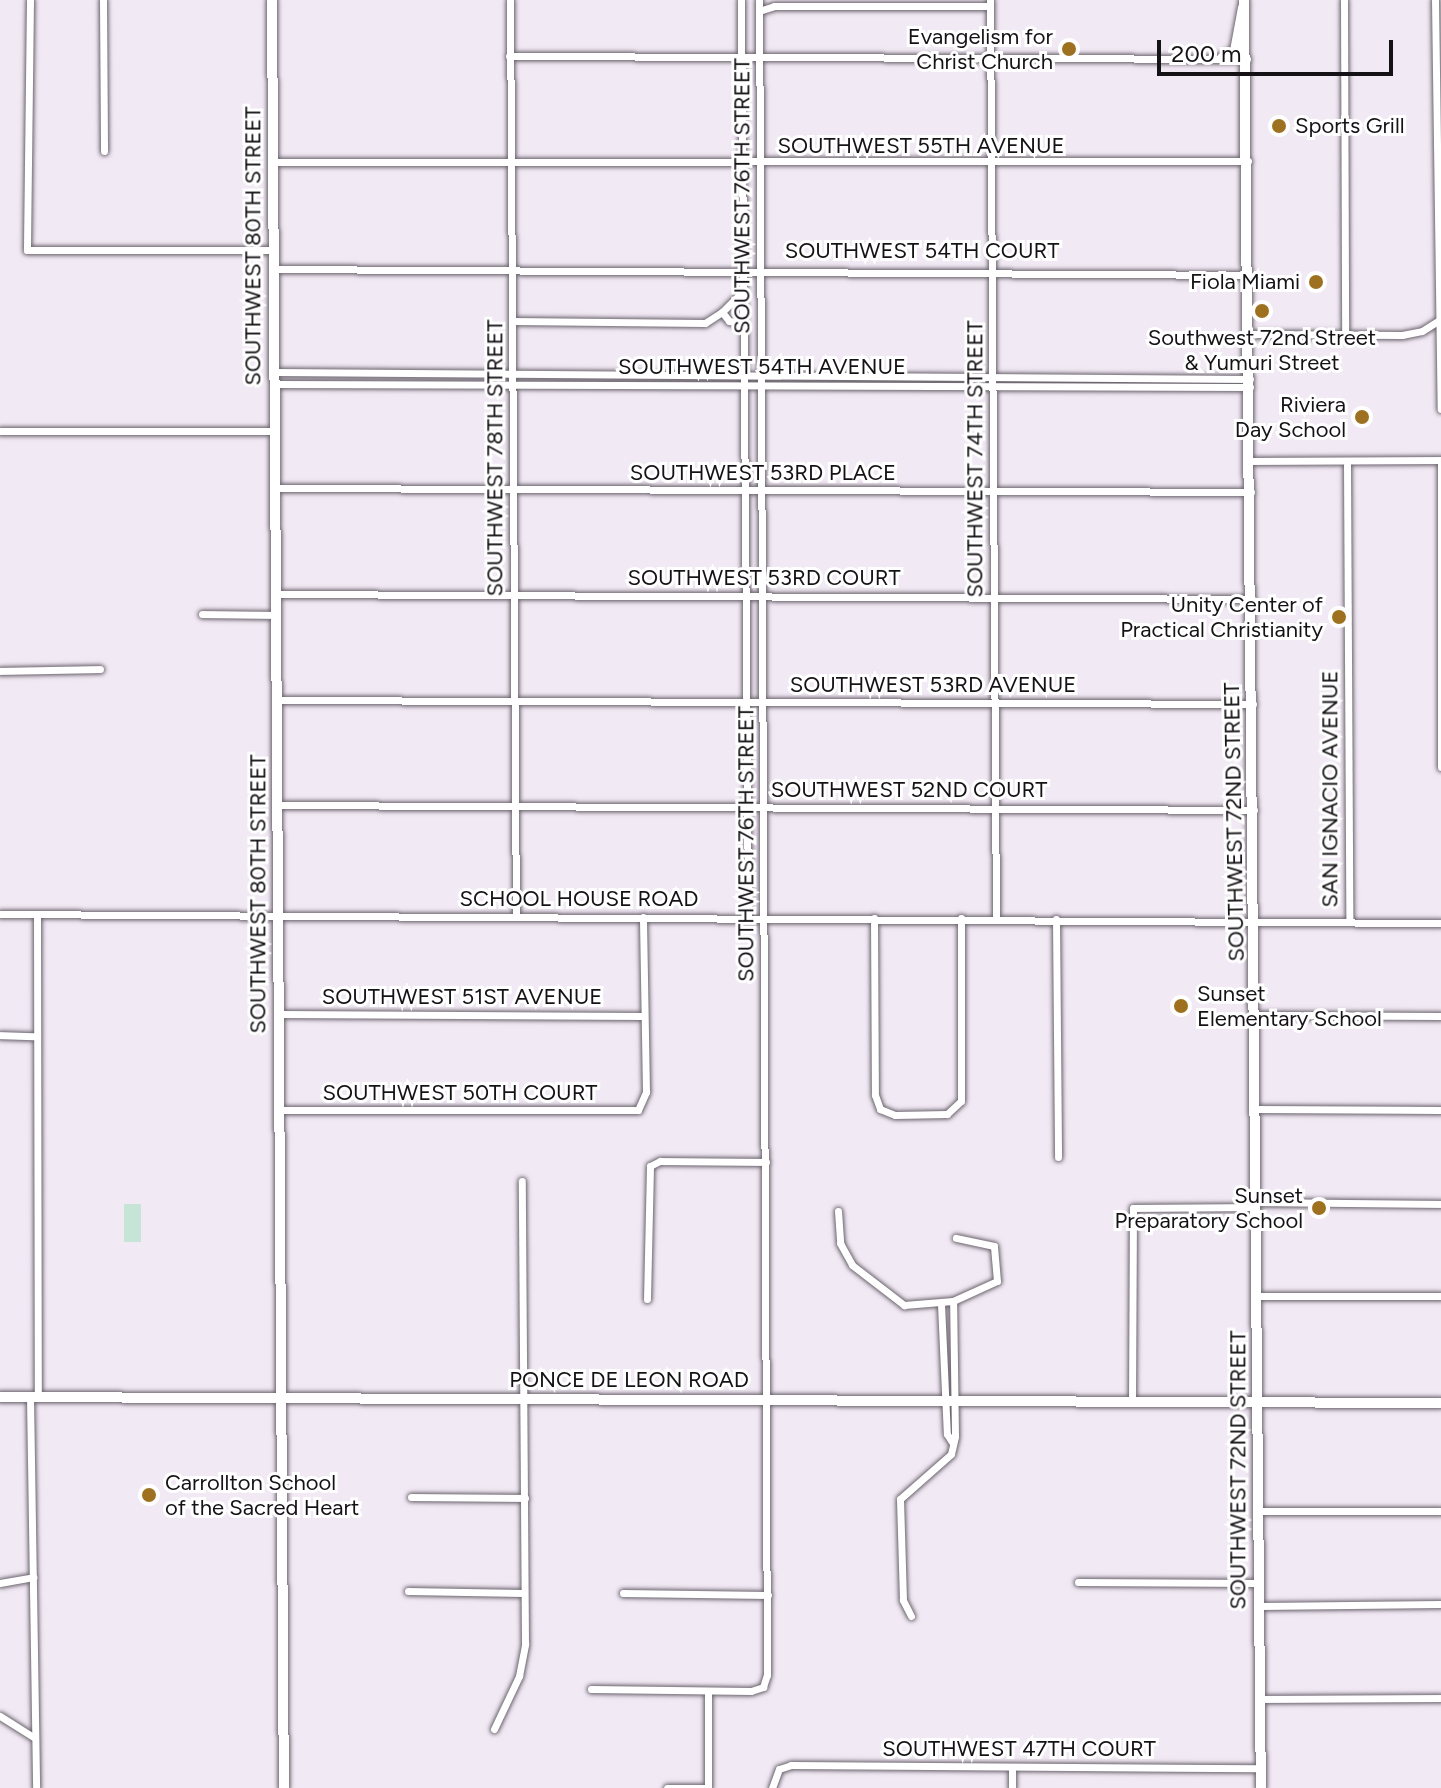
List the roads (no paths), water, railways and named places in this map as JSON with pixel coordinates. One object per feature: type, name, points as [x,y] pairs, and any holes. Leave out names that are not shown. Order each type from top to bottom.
[{"type":"street","points":[[30,0],[27,250],[273,250]]},
{"type":"street","points":[[103,0],[104,151]]},
{"type":"street","name":"SOUTHWEST 80TH STREET","points":[[272,0],[284,1788]]},
{"type":"street","name":"SOUTHWEST 78TH STREET","points":[[510,0],[516,917]]},
{"type":"street","name":"SOUTHWEST 76TH STREET","points":[[741,0],[748,918]]},
{"type":"street","name":"SOUTHWEST 76TH STREET","points":[[708,1691],[763,1687],[768,1595],[759,0]]},
{"type":"street","points":[[1344,0],[1345,335]]},
{"type":"street","points":[[1435,0],[1441,409]]},
{"type":"street","points":[[759,11],[772,3],[970,6],[990,3]]},
{"type":"street","name":"SOUTHWEST 74TH STREET","points":[[990,3],[996,919]]},
{"type":"street","points":[[1222,58],[1235,51],[1244,3]]},
{"type":"street","name":"SOUTHWEST 72ND STREET","points":[[1244,3],[1247,59],[1261,1788]]},
{"type":"street","points":[[509,56],[1247,59]]},
{"type":"street","name":"SOUTHWEST 55TH AVENUE","points":[[272,162],[1248,165]]},
{"type":"street","name":"SOUTHWEST 54TH COURT","points":[[273,269],[1249,270]]},
{"type":"street","points":[[512,321],[705,323],[722,312],[743,291]]},
{"type":"street","points":[[722,312],[729,321],[743,323]]},
{"type":"street","points":[[1249,334],[1414,334],[1440,319]]},
{"type":"street","name":"SOUTHWEST 54TH AVENUE","points":[[274,372],[992,375],[1250,383]]},
{"type":"street","name":"SOUTHWEST 54TH AVENUE","points":[[274,384],[993,386],[1250,383]]},
{"type":"street","points":[[0,431],[275,431]]},
{"type":"street","points":[[1250,461],[1347,465],[1441,460],[1441,767]]},
{"type":"street","name":"SAN IGNACIO AVENUE","points":[[1347,465],[1349,921]]},
{"type":"street","name":"SOUTHWEST 53RD PLACE","points":[[275,488],[1251,492]]},
{"type":"street","name":"SOUTHWEST 53RD COURT","points":[[276,594],[1252,599]]},
{"type":"street","points":[[202,614],[276,615]]},
{"type":"street","points":[[0,671],[100,669]]},
{"type":"street","name":"SOUTHWEST 53RD AVENUE","points":[[276,700],[1253,704]]},
{"type":"street","name":"SOUTHWEST 52ND COURT","points":[[277,805],[1254,810]]},
{"type":"street","name":"SCHOOL HOUSE ROAD","points":[[0,914],[1441,923]]},
{"type":"street","points":[[36,1788],[33,1577],[37,915]]},
{"type":"street","points":[[643,917],[644,1016]]},
{"type":"street","points":[[874,918],[875,1089],[880,1109],[895,1115],[947,1114],[959,1105],[961,918]]},
{"type":"street","points":[[1056,919],[1058,1157]]},
{"type":"street","name":"SOUTHWEST 51ST AVENUE","points":[[279,1014],[644,1016]]},
{"type":"street","points":[[1255,1015],[1441,1016]]},
{"type":"street","name":"SOUTHWEST 50TH COURT","points":[[279,1110],[641,1108],[646,1092],[644,1016]]},
{"type":"street","points":[[0,1035],[37,1036]]},
{"type":"street","points":[[1256,1109],[1441,1110]]},
{"type":"street","points":[[647,1299],[650,1166],[660,1161],[766,1162]]},
{"type":"street","points":[[494,1729],[523,1659],[522,1181]]},
{"type":"street","points":[[1132,1402],[1133,1208],[1256,1204],[1441,1204]]},
{"type":"street","points":[[838,1211],[844,1253],[881,1290],[904,1305],[941,1304],[995,1283],[999,1261],[991,1243],[956,1238]]},
{"type":"street","points":[[1257,1296],[1441,1296]]},
{"type":"street","points":[[911,1616],[903,1600],[900,1499],[908,1487],[946,1460],[952,1442],[951,1401],[955,1375],[950,1357],[950,1334],[953,1301]]},
{"type":"street","points":[[941,1304],[950,1334]]},
{"type":"street","points":[[950,1357],[945,1375],[951,1401]]},
{"type":"street","points":[[945,1375],[955,1375]]},
{"type":"street","name":"PONCE DE LEON ROAD","points":[[0,1397],[1441,1403]]},
{"type":"street","points":[[411,1497],[525,1498]]},
{"type":"street","points":[[1259,1511],[1441,1511]]},
{"type":"street","points":[[0,1583],[33,1577]]},
{"type":"street","points":[[1078,1582],[1259,1583]]},
{"type":"street","points":[[408,1591],[523,1593]]},
{"type":"street","points":[[623,1593],[768,1595]]},
{"type":"street","points":[[1260,1606],[1441,1604]]},
{"type":"street","points":[[591,1689],[708,1691],[708,1788],[667,1788]]},
{"type":"street","points":[[1260,1699],[1441,1698]]},
{"type":"street","points":[[0,1716],[35,1738]]},
{"type":"street","name":"SOUTHWEST 47TH COURT","points":[[772,1788],[779,1769],[794,1765],[1260,1768]]},
{"type":"street","points":[[1012,1767],[1012,1788]]},
{"type":"place","name":"Evangelism for Christ Church","points":[[1069,49]]},
{"type":"place","name":"Sports Grill","points":[[1279,126]]},
{"type":"place","name":"Fiola Miami","points":[[1316,282]]},
{"type":"place","name":"Southwest 72nd Street & Yumuri Street","points":[[1262,311]]},
{"type":"place","name":"Riviera Day School","points":[[1362,417]]},
{"type":"place","name":"Unity Center of Practical Christianity","points":[[1339,617]]},
{"type":"place","name":"Sunset Elementary School","points":[[1181,1006]]},
{"type":"place","name":"Sunset Preparatory School","points":[[1319,1208]]},
{"type":"place","name":"Carrollton School of the Sacred Heart","points":[[149,1495]]}]
